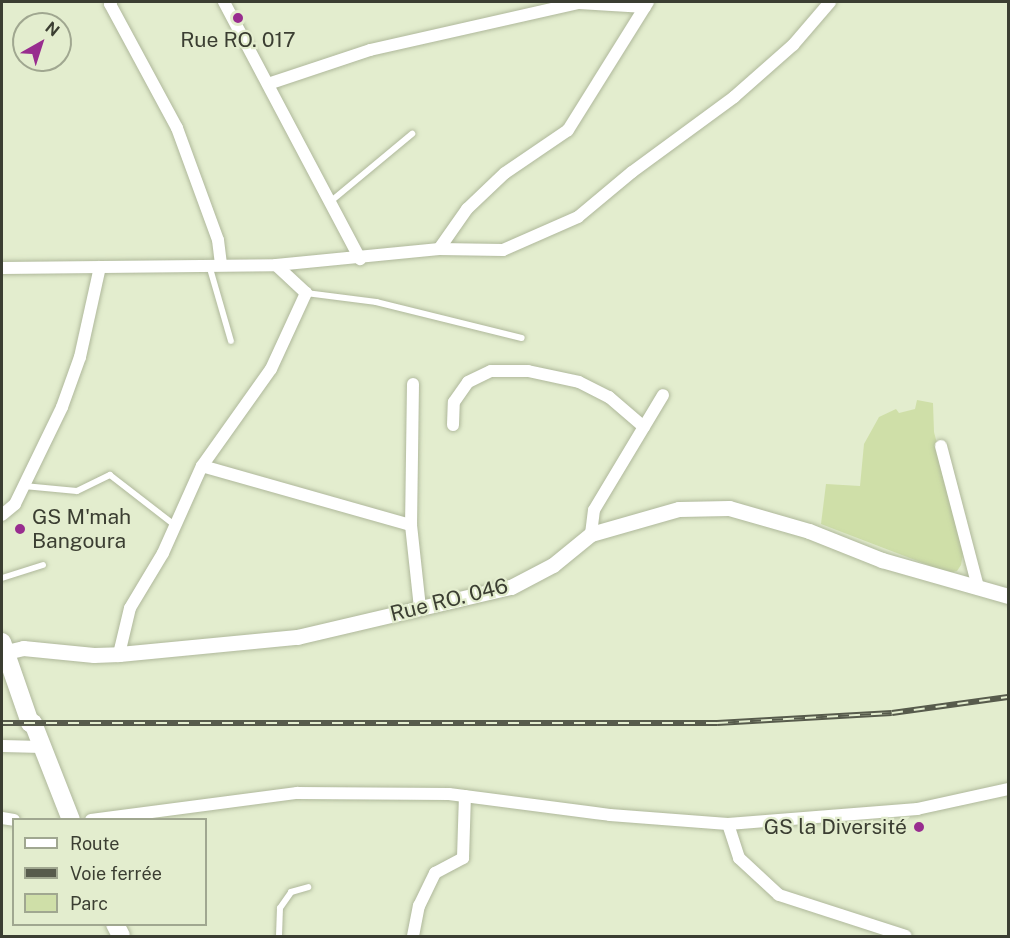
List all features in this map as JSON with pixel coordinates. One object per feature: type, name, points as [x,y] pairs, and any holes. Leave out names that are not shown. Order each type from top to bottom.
[{"type":"main road","points":[[3,648],[30,723],[33,723],[71,818]]},
{"type":"street","points":[[108,2],[177,128],[218,240],[215,265]]},
{"type":"street","points":[[224,2],[360,259]]},
{"type":"street","points":[[2,268],[276,265],[360,259],[439,249],[503,250],[578,217],[632,172],[734,97],[793,45],[830,2]]},
{"type":"street","points":[[268,84],[370,50],[579,3],[646,4]]},
{"type":"street","points":[[439,249],[467,208],[505,173],[568,130],[646,4]]},
{"type":"street","points":[[119,654],[130,608],[164,553],[202,466],[271,369],[306,292],[276,265]]},
{"type":"street","points":[[2,515],[15,504],[62,407],[81,357],[100,267]]},
{"type":"street","points":[[453,425],[454,402],[468,382],[490,371],[528,371],[579,382],[609,397],[644,427]]},
{"type":"street","points":[[413,384],[411,525],[420,608]]},
{"type":"street","points":[[591,534],[594,510],[663,395]]},
{"type":"street","points":[[941,446],[978,587]]},
{"type":"street","points":[[202,466],[411,525]]},
{"type":"street","name":"Rue RO. 046","points":[[3,648],[94,655],[297,637],[511,587],[553,565],[591,534],[679,509],[729,508],[809,531],[882,560],[1008,596]]},
{"type":"street","points":[[2,746],[42,747]]},
{"type":"street","points":[[99,818],[297,794],[465,796],[610,815],[728,824],[916,809],[1008,789]]},
{"type":"street","points":[[413,936],[419,906],[435,873],[463,858],[465,796]]},
{"type":"street","points":[[728,824],[739,858],[779,895],[906,936]]},
{"type":"lane","points":[[330,202],[412,134]]},
{"type":"lane","points":[[215,265],[231,341]]},
{"type":"lane","points":[[306,292],[376,302],[522,338]]},
{"type":"lane","points":[[24,486],[77,491],[110,476],[176,526]]},
{"type":"lane","points":[[2,578],[43,565]]},
{"type":"lane","points":[[279,936],[280,908],[291,892],[308,887]]},
{"type":"green space","points":[[917,400],[933,403],[934,432],[964,548],[961,565],[957,571],[949,573],[821,524],[826,484],[860,486],[864,444],[879,417],[896,409],[899,413],[915,409]]},
{"type":"railway","points":[[2,723],[717,723],[892,713],[1008,697]]},
{"type":"place","name":"Rue RO. 017","points":[[238,18]]},
{"type":"place","name":"GS M'mah Bangoura","points":[[20,529]]},
{"type":"place","name":"GS la Diversité","points":[[919,827]]}]
